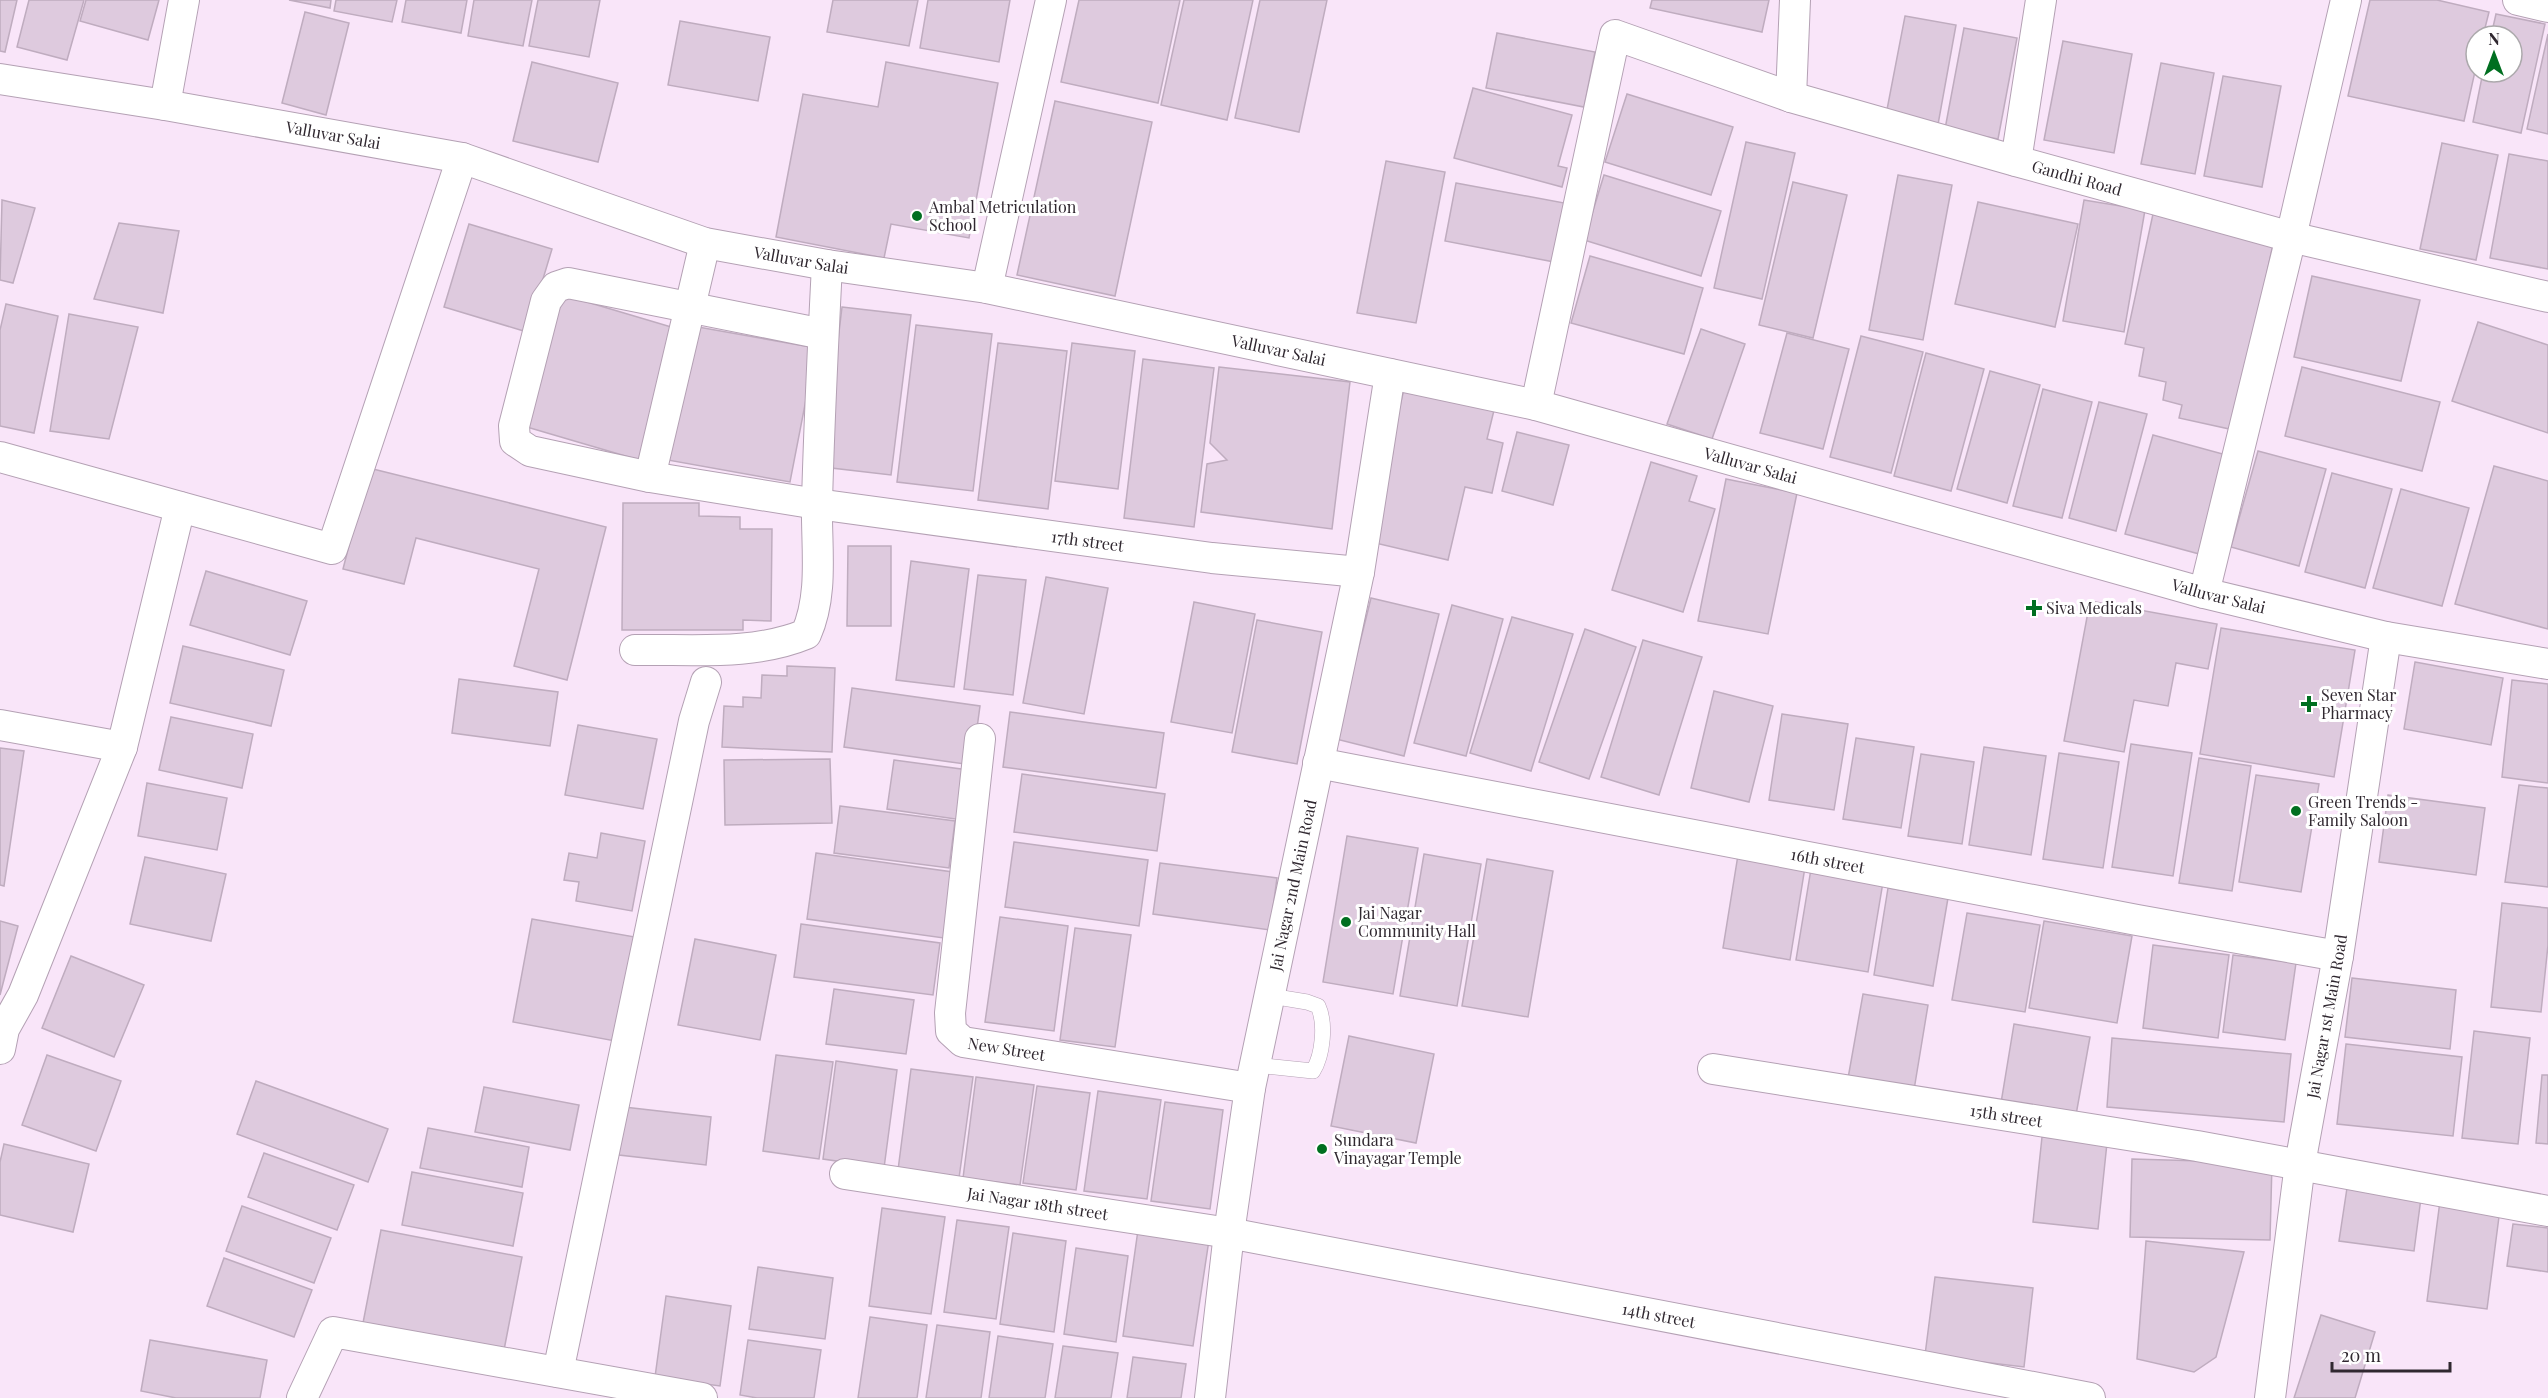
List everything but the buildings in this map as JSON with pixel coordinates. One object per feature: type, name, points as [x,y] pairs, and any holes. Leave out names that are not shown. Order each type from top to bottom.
[{"type":"street","points":[[165,105],[184,0]]},
{"type":"street","points":[[987,288],[1052,0]]},
{"type":"street","points":[[1791,97],[1795,0]]},
{"type":"street","points":[[2016,161],[2041,0]]},
{"type":"street","points":[[2204,593],[2346,0]]},
{"type":"street","points":[[2518,0],[2548,7]]},
{"type":"street","name":"Gandhi Road","points":[[1536,405],[1615,34],[1791,97],[2016,161],[2291,237],[2548,297]]},
{"type":"street","name":"Valluvar Salai","points":[[0,79],[165,105],[462,158],[705,243],[827,265],[987,288],[1536,405],[2204,593],[2386,637],[2548,664]]},
{"type":"street","points":[[0,457],[332,549],[462,158]]},
{"type":"street","points":[[650,477],[705,243]]},
{"type":"street","points":[[635,650],[752,649],[789,642],[806,634],[812,621],[816,597],[817,504],[827,265]]},
{"type":"street","name":"17th street","points":[[689,308],[568,283],[556,287],[546,301],[514,426],[515,441],[530,451],[650,477],[817,504],[1212,558],[1359,572]]},
{"type":"street","points":[[689,308],[823,334]]},
{"type":"street","name":"Jai Nagar 2nd Main Road","points":[[1210,1398],[1229,1233],[1253,1077],[1359,572],[1390,374]]},
{"type":"street","points":[[0,1049],[4,1029],[23,995],[122,747],[180,507]]},
{"type":"street","name":"Jai Nagar 1st Main Road","points":[[2270,1398],[2300,1164],[2338,956],[2386,637]]},
{"type":"street","points":[[558,1372],[694,721],[705,682]]},
{"type":"street","points":[[0,725],[122,747]]},
{"type":"street","name":"New Street","points":[[980,739],[950,1013],[951,1031],[963,1042],[1253,1077]]},
{"type":"street","name":"16th street","points":[[1318,763],[2137,920],[2338,956]]},
{"type":"street","name":"15th street","points":[[1713,1069],[2300,1164],[2548,1210]]},
{"type":"street","name":"Jai Nagar 18th street","points":[[845,1174],[1229,1233]]},
{"type":"street","name":"14th street","points":[[1229,1233],[2090,1398]]},
{"type":"street","points":[[302,1398],[333,1332],[702,1398]]},
{"type":"lane","points":[[1253,1077],[1313,1071],[1318,1063],[1323,1017],[1318,1006],[1270,996]]},
{"type":"place","name":"Ambal Metriculation School","points":[[917,216]]},
{"type":"place","name":"Siva Medicals","points":[[2034,608]]},
{"type":"place","name":"Seven Star Pharmacy","points":[[2309,704]]},
{"type":"place","name":"Green Trends - Family Saloon","points":[[2296,811]]},
{"type":"place","name":"Jai Nagar Community Hall","points":[[1346,922]]},
{"type":"place","name":"Sundara Vinayagar Temple","points":[[1322,1149]]}]
